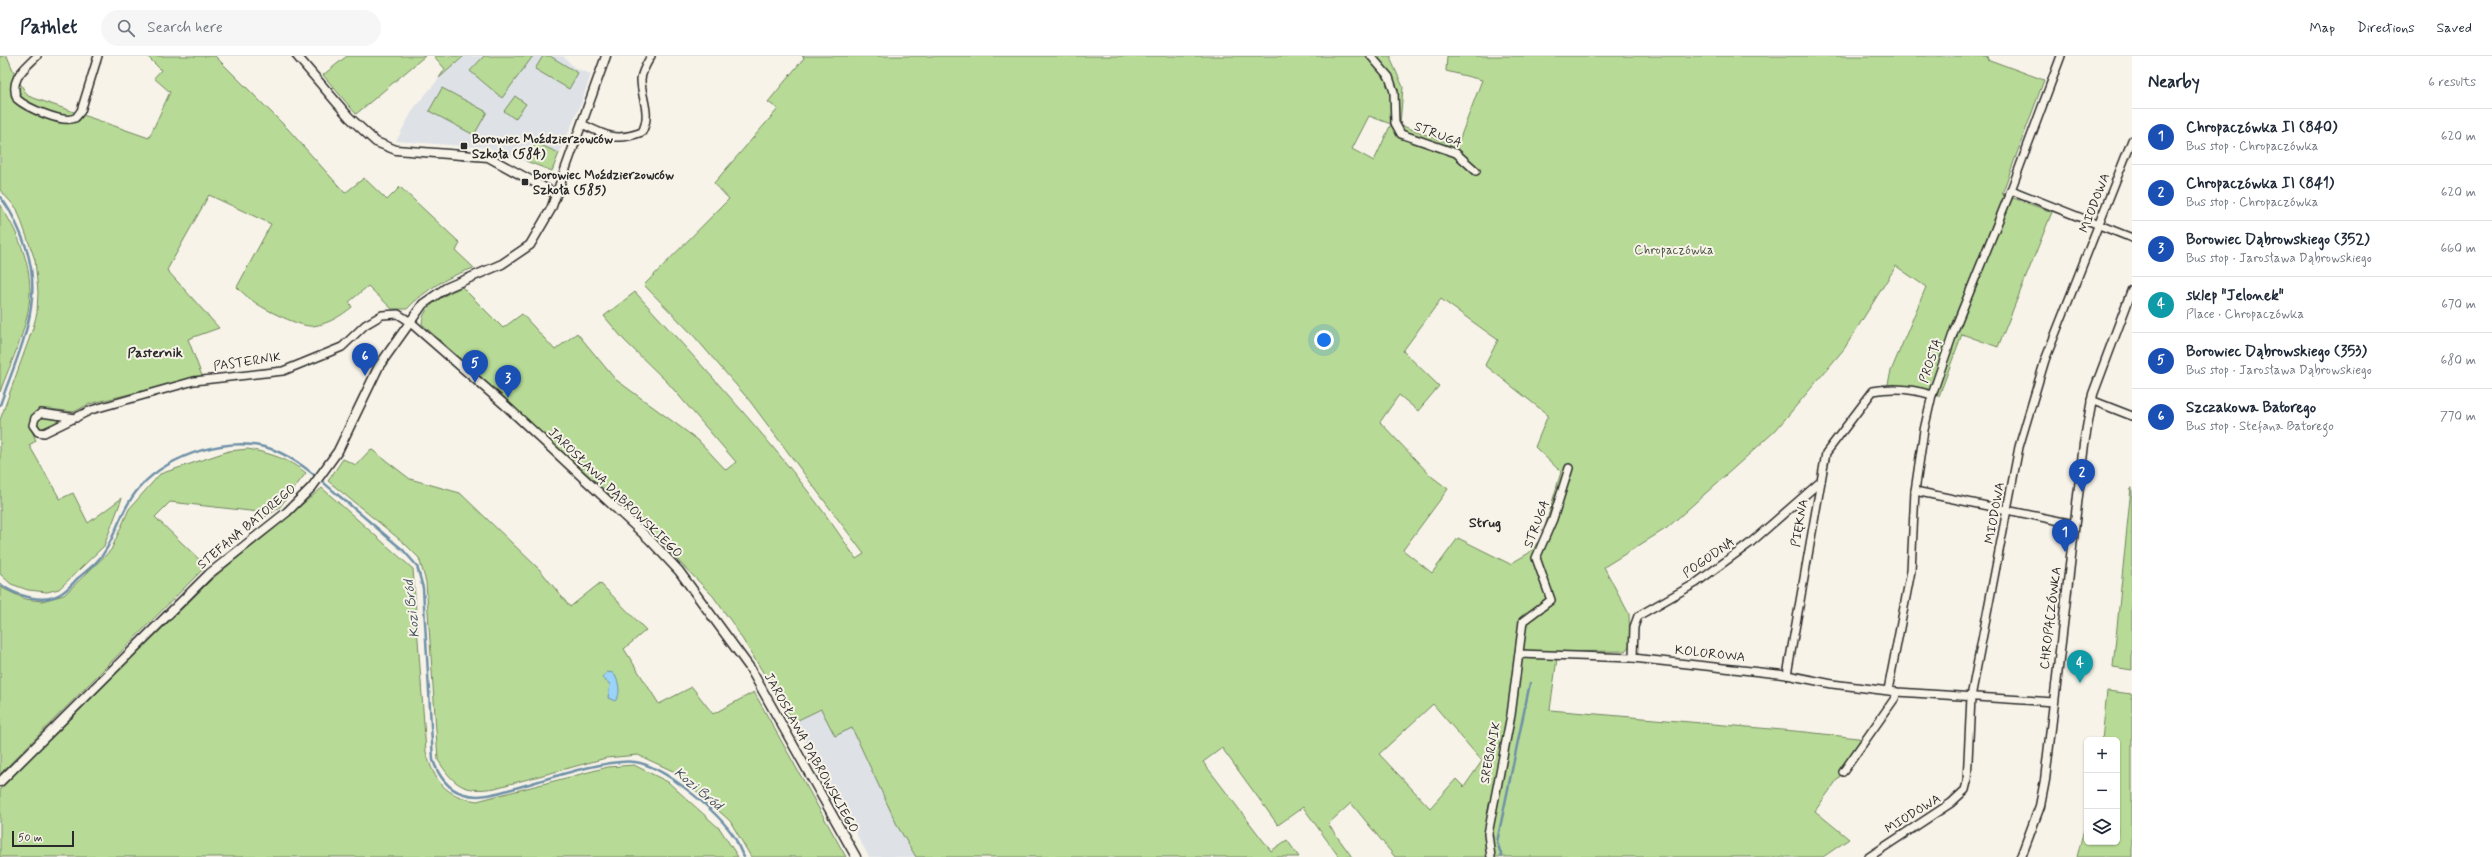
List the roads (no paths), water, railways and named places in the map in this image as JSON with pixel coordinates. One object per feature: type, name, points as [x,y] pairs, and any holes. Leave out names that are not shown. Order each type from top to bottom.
[{"type":"street","points":[[37,56],[17,76],[14,85],[17,99],[33,110],[67,119],[75,118],[81,111],[98,56]]},
{"type":"street","points":[[297,56],[349,117],[376,142],[396,150],[488,157],[556,194]]},
{"type":"street","name":"STEFANA BATOREGO","points":[[0,782],[209,574],[287,512],[312,487],[327,469],[338,451],[368,385],[409,321],[423,304],[439,292],[478,272],[502,264],[525,250],[545,222],[606,56]]},
{"type":"street","points":[[582,124],[609,138],[630,136],[642,132],[646,124],[647,109],[641,80],[643,71],[651,56]]},
{"type":"street","name":"STRUGA","points":[[1371,56],[1389,78],[1394,92],[1395,123],[1401,134],[1456,153],[1476,171]]},
{"type":"street","name":"PROSTA","points":[[1888,690],[1912,571],[1916,491],[1924,430],[1932,395],[1955,328],[2011,190],[2061,56]]},
{"type":"street","name":"MIODOWA","points":[[1869,857],[1951,803],[1965,790],[1967,782],[1971,697],[2009,510],[2019,447],[2045,360],[2100,226],[2132,140]]},
{"type":"street","points":[[2011,190],[2132,238]]},
{"type":"street","name":"CHROPACZÓWKA","points":[[2021,857],[2040,806],[2054,702],[2074,524],[2091,400],[2132,290]]},
{"type":"street","name":"PASTERNIK","points":[[76,418],[41,413],[35,418],[33,425],[38,432],[44,433],[76,418],[92,410],[194,381],[283,370],[342,347],[366,325],[382,315],[392,313],[409,321]]},
{"type":"street","name":"JAROSŁAWA DĄBROWSKIEGO","points":[[409,321],[505,405],[650,540],[679,571],[750,668],[856,857]]},
{"type":"street","name":"PIĘKNA","points":[[1787,675],[1819,483],[1826,453],[1872,390],[1887,388],[1918,391],[1932,395]]},
{"type":"street","points":[[2091,400],[2132,416]]},
{"type":"street","name":"STRUGA","points":[[1523,621],[1551,600],[1536,558],[1553,519],[1569,468]]},
{"type":"street","name":"POGODNA","points":[[1633,658],[1634,627],[1638,616],[1696,583],[1714,570],[1749,544],[1819,483]]},
{"type":"street","points":[[1916,491],[2074,524]]},
{"type":"street","name":"SREBRNIK","points":[[1491,857],[1488,834],[1511,715],[1523,621]]},
{"type":"street","name":"KOLOROWA","points":[[1519,654],[1633,658],[1787,675],[1832,684],[1897,692],[2054,702]]},
{"type":"street","points":[[1843,772],[1895,698],[1897,692]]},
{"type":"water","points":[[607,672],[613,673],[618,683],[619,692],[615,701],[608,698],[610,684],[602,678]]},
{"type":"waterway","name":"Kozi Bród","points":[[0,197],[9,209],[20,232],[28,255],[32,277],[32,299],[29,320],[16,362],[0,405]]},
{"type":"waterway","name":"Kozi Bród","points":[[0,584],[14,592],[30,598],[39,599],[55,597],[66,590],[101,557],[134,494],[152,475],[167,465],[184,457],[202,450],[221,446],[239,444],[274,450],[292,459],[316,476],[403,550],[417,566],[423,588],[433,760],[438,771],[448,785],[464,794],[482,796],[608,763],[635,762],[647,765],[676,781],[704,804],[717,816],[735,838],[744,857]]},
{"type":"waterway","points":[[1502,857],[1497,842],[1530,683]]},
{"type":"place","name":"Borowiec Moździerzowców Szkoła (584)","points":[[464,146]]},
{"type":"place","name":"Borowiec Moździerzowców Szkoła (585)","points":[[525,182]]},
{"type":"place","name":"Szczakowa Batorego","points":[[365,376]]},
{"type":"place","name":"Borowiec Dąbrowskiego (353)","points":[[475,383]]},
{"type":"place","name":"Borowiec Dąbrowskiego (352)","points":[[508,398]]},
{"type":"place","name":"Chropaczówka II (841)","points":[[2082,492]]},
{"type":"place","name":"Chropaczówka II (840)","points":[[2065,552]]},
{"type":"place","name":"sklep \"Jelonek\"","points":[[2080,683]]},
{"type":"district","name":"Pasternik","points":[[155,353]]},
{"type":"district","name":"Strug","points":[[1485,523]]},
{"type":"park label","name":"Chropaczówka","points":[[1674,250]]}]
